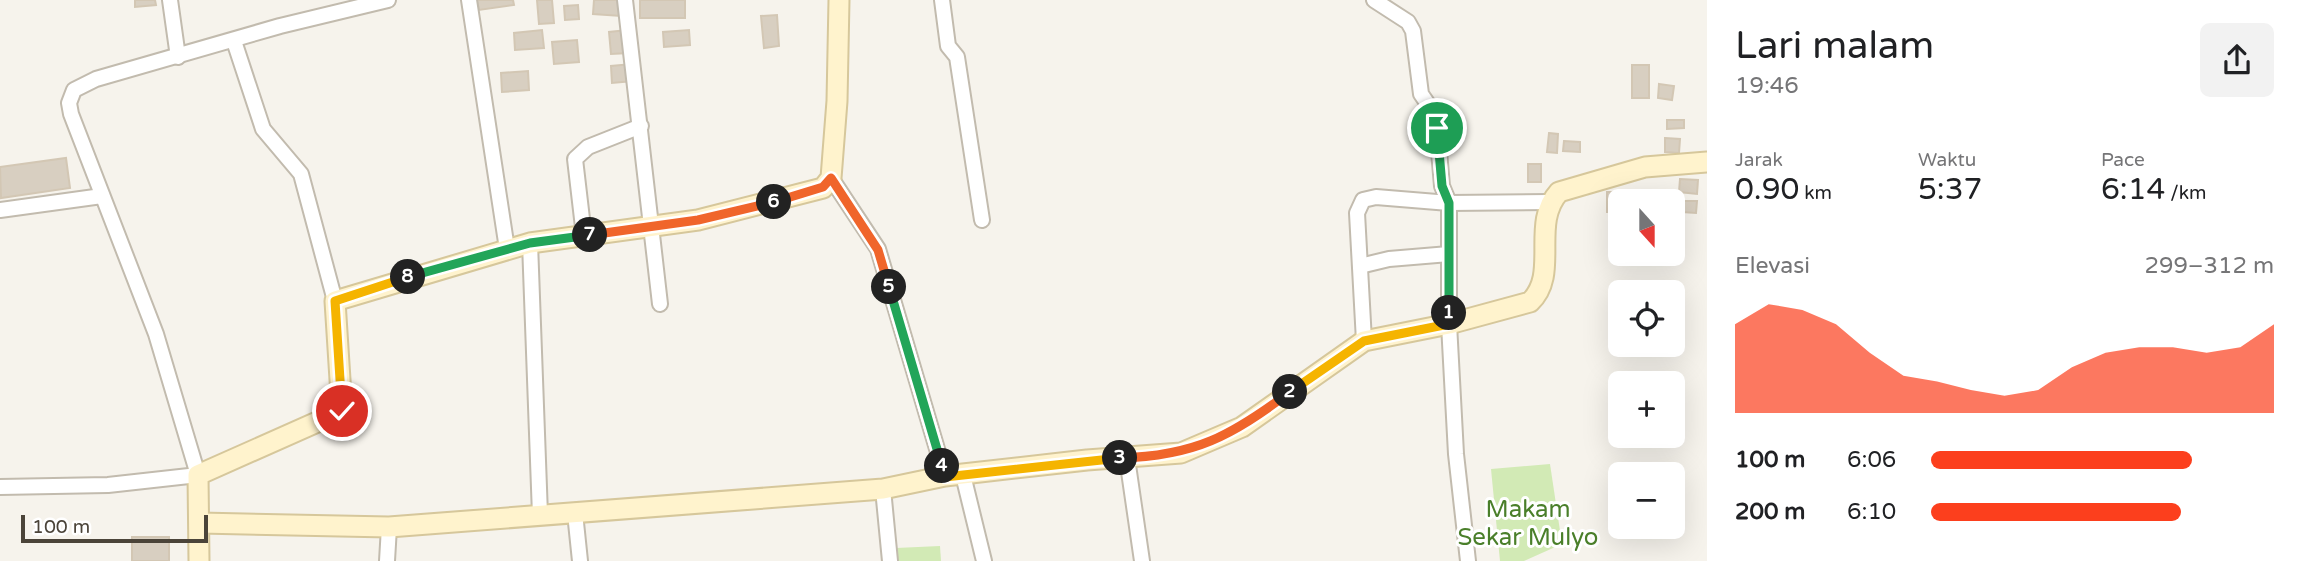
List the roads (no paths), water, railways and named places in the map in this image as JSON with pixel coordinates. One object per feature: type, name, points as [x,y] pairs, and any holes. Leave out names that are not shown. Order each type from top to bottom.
[{"type":"street","points":[[170,0],[178,57]]},
{"type":"street","points":[[199,561],[198,475],[152,323],[71,114],[70,96],[96,79],[280,26],[387,0]]},
{"type":"street","points":[[470,0],[507,249]]},
{"type":"street","points":[[625,0],[660,304]]},
{"type":"street","points":[[839,0],[831,178],[878,250],[984,561]]},
{"type":"street","points":[[942,0],[948,46],[957,57],[982,220]]},
{"type":"street","points":[[1374,0],[1408,22],[1413,31],[1421,94],[1432,110],[1437,128],[1442,186],[1449,203],[1449,324],[1455,454],[1468,561]]},
{"type":"street","points":[[0,487],[108,485],[198,475],[342,411],[335,301],[302,174],[263,129],[233,41]]},
{"type":"street","points":[[584,236],[575,159],[588,147],[640,126]]},
{"type":"street","points":[[200,523],[389,527],[883,489],[954,476],[1087,460],[1181,453],[1242,427],[1364,341],[1449,324],[1530,302],[1539,294],[1543,274],[1545,212],[1559,192],[1645,167],[1707,162]]},
{"type":"street","points":[[335,301],[530,243],[698,220],[766,204],[823,187],[831,178]]},
{"type":"street","points":[[0,210],[102,195]]},
{"type":"street","points":[[1364,341],[1357,213],[1363,200],[1395,197],[1449,203],[1550,202]]},
{"type":"street","points":[[530,243],[540,515]]},
{"type":"street","points":[[1360,265],[1389,259],[1449,254]]},
{"type":"street","points":[[1127,458],[1142,561]]},
{"type":"street","points":[[883,489],[890,561]]},
{"type":"street","points":[[575,513],[580,561]]},
{"type":"street","points":[[387,561],[389,527]]},
{"type":"park label","name":"Makam Sekar Mulyo","points":[[1528,523]]}]
